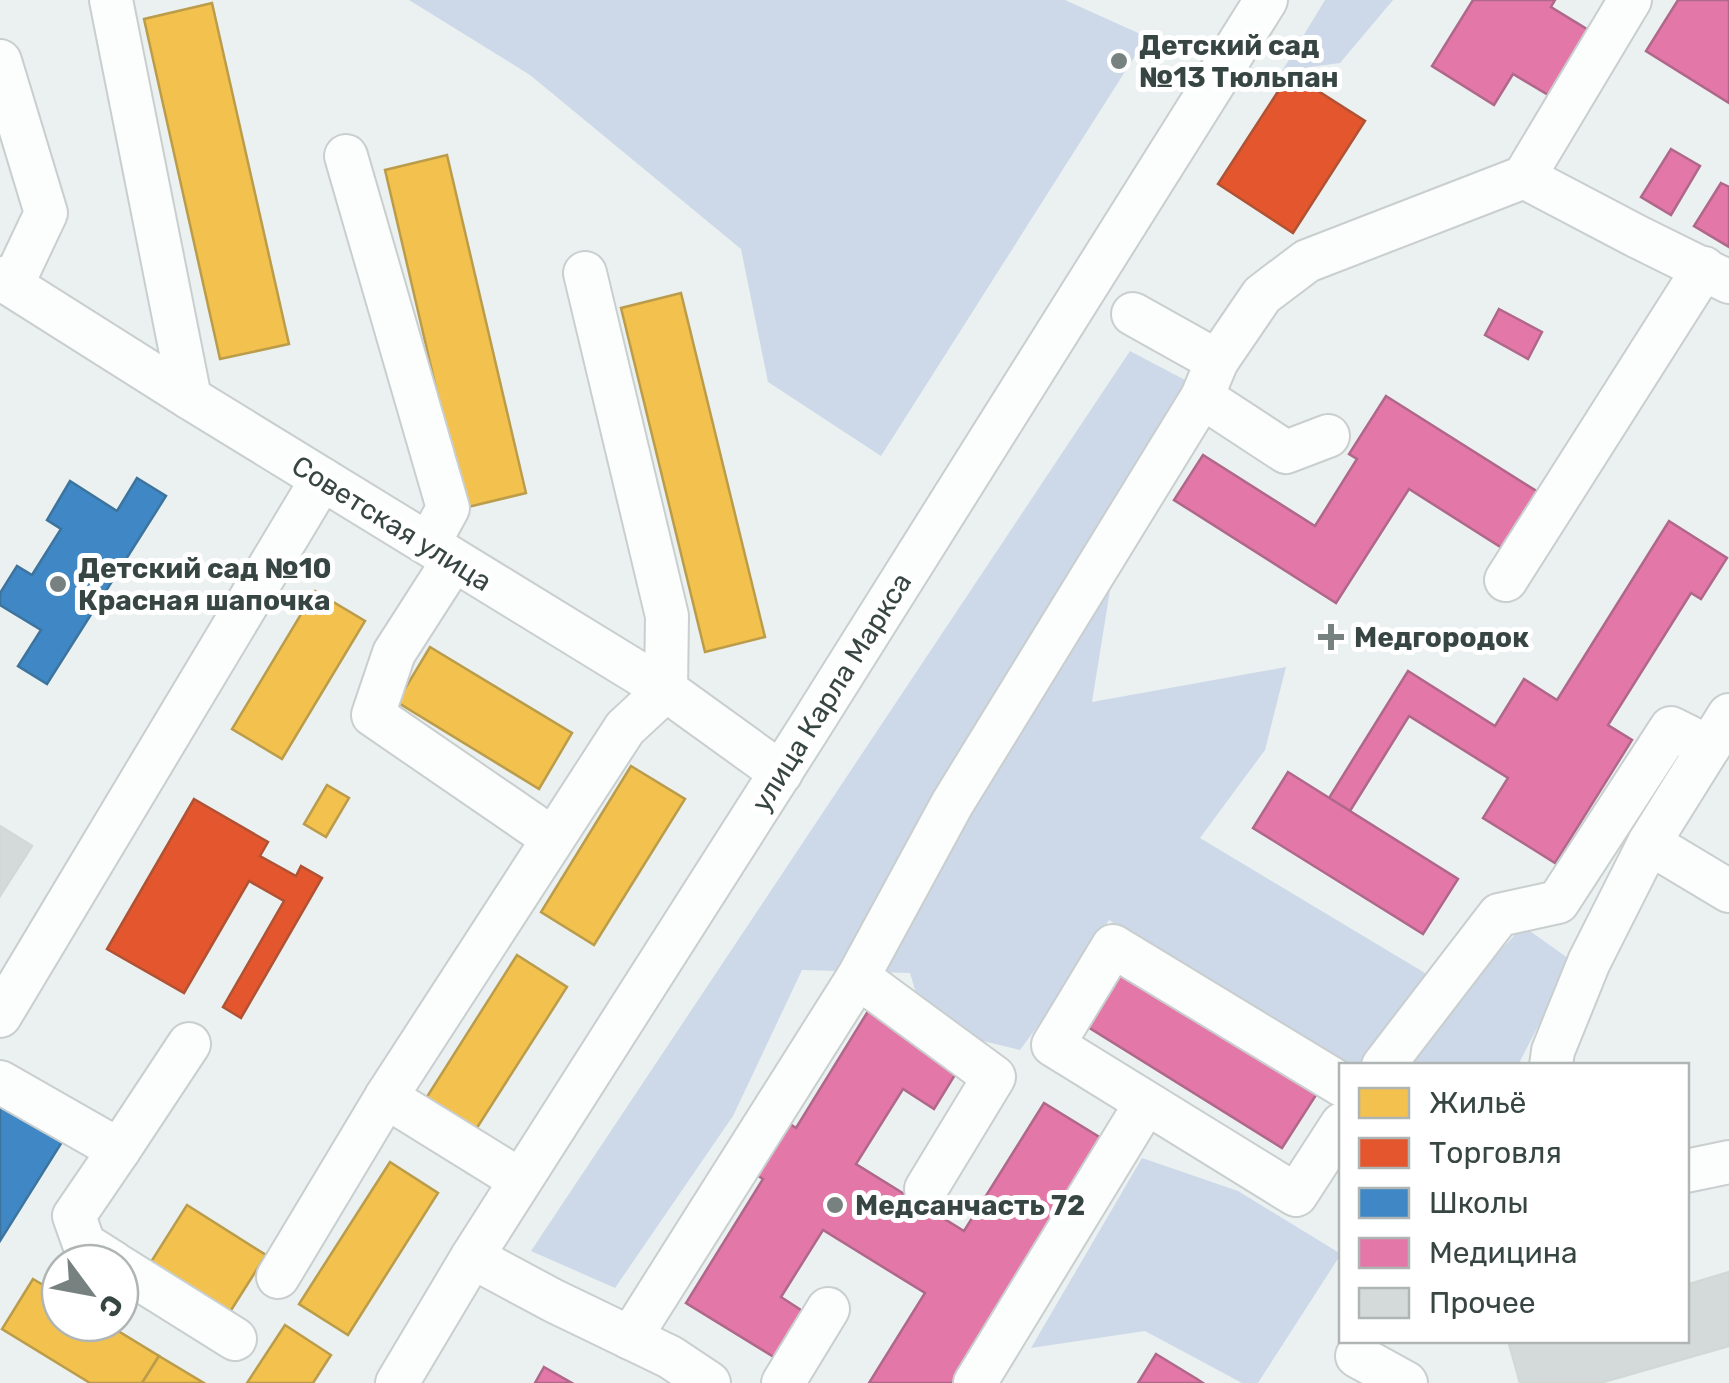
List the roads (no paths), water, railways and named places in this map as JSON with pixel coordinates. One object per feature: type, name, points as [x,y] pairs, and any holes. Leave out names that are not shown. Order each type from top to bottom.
[{"type":"street","points":[[111,0],[190,398]]},
{"type":"street","name":"улица Карла Маркса","points":[[396,1383],[520,1180],[1266,0]]},
{"type":"street","points":[[630,1338],[858,977],[952,804],[1262,295],[1307,262],[1524,177],[1630,0]]},
{"type":"street","points":[[0,61],[46,213],[6,281]]},
{"type":"street","points":[[346,156],[448,508],[442,552],[394,653],[372,715],[552,838]]},
{"type":"street","points":[[1506,580],[1716,275],[1524,177]]},
{"type":"street","points":[[278,1277],[386,1097],[552,838],[625,728],[666,690],[667,616],[585,273]]},
{"type":"street","name":"Советская улица","points":[[6,281],[666,690],[781,772]]},
{"type":"street","points":[[1132,314],[1286,452],[1328,436]]},
{"type":"street","points":[[0,1016],[322,480]]},
{"type":"street","points":[[1385,1063],[1499,915],[1558,902],[1670,728],[1719,731],[1649,843],[1589,962],[1551,1063]]},
{"type":"street","points":[[1649,843],[1729,891]]},
{"type":"street","points":[[1339,1083],[1113,946],[1053,1045],[1296,1195],[1339,1129]]},
{"type":"street","points":[[858,977],[994,1077],[926,1188]]},
{"type":"street","points":[[84,1243],[74,1216],[189,1044]]},
{"type":"street","points":[[0,1082],[119,1150]]},
{"type":"street","points":[[386,1097],[520,1180]]},
{"type":"street","points":[[975,1383],[1146,1103]]},
{"type":"street","points":[[1689,1170],[1729,1162]]},
{"type":"street","points":[[472,1257],[630,1338],[662,1370],[709,1383]]},
{"type":"street","points":[[140,1279],[235,1339]]},
{"type":"street","points":[[783,1383],[828,1309]]},
{"type":"street","points":[[1356,1360],[1406,1383]]},
{"type":"place","name":"Детский сад №13 Тюльпан","points":[[1119,61]]},
{"type":"place","name":"Детский сад №10 Красная шапочка","points":[[58,584]]},
{"type":"place","name":"Медгородок","points":[[1331,637]]},
{"type":"place","name":"Медсанчасть 72","points":[[835,1205]]}]
